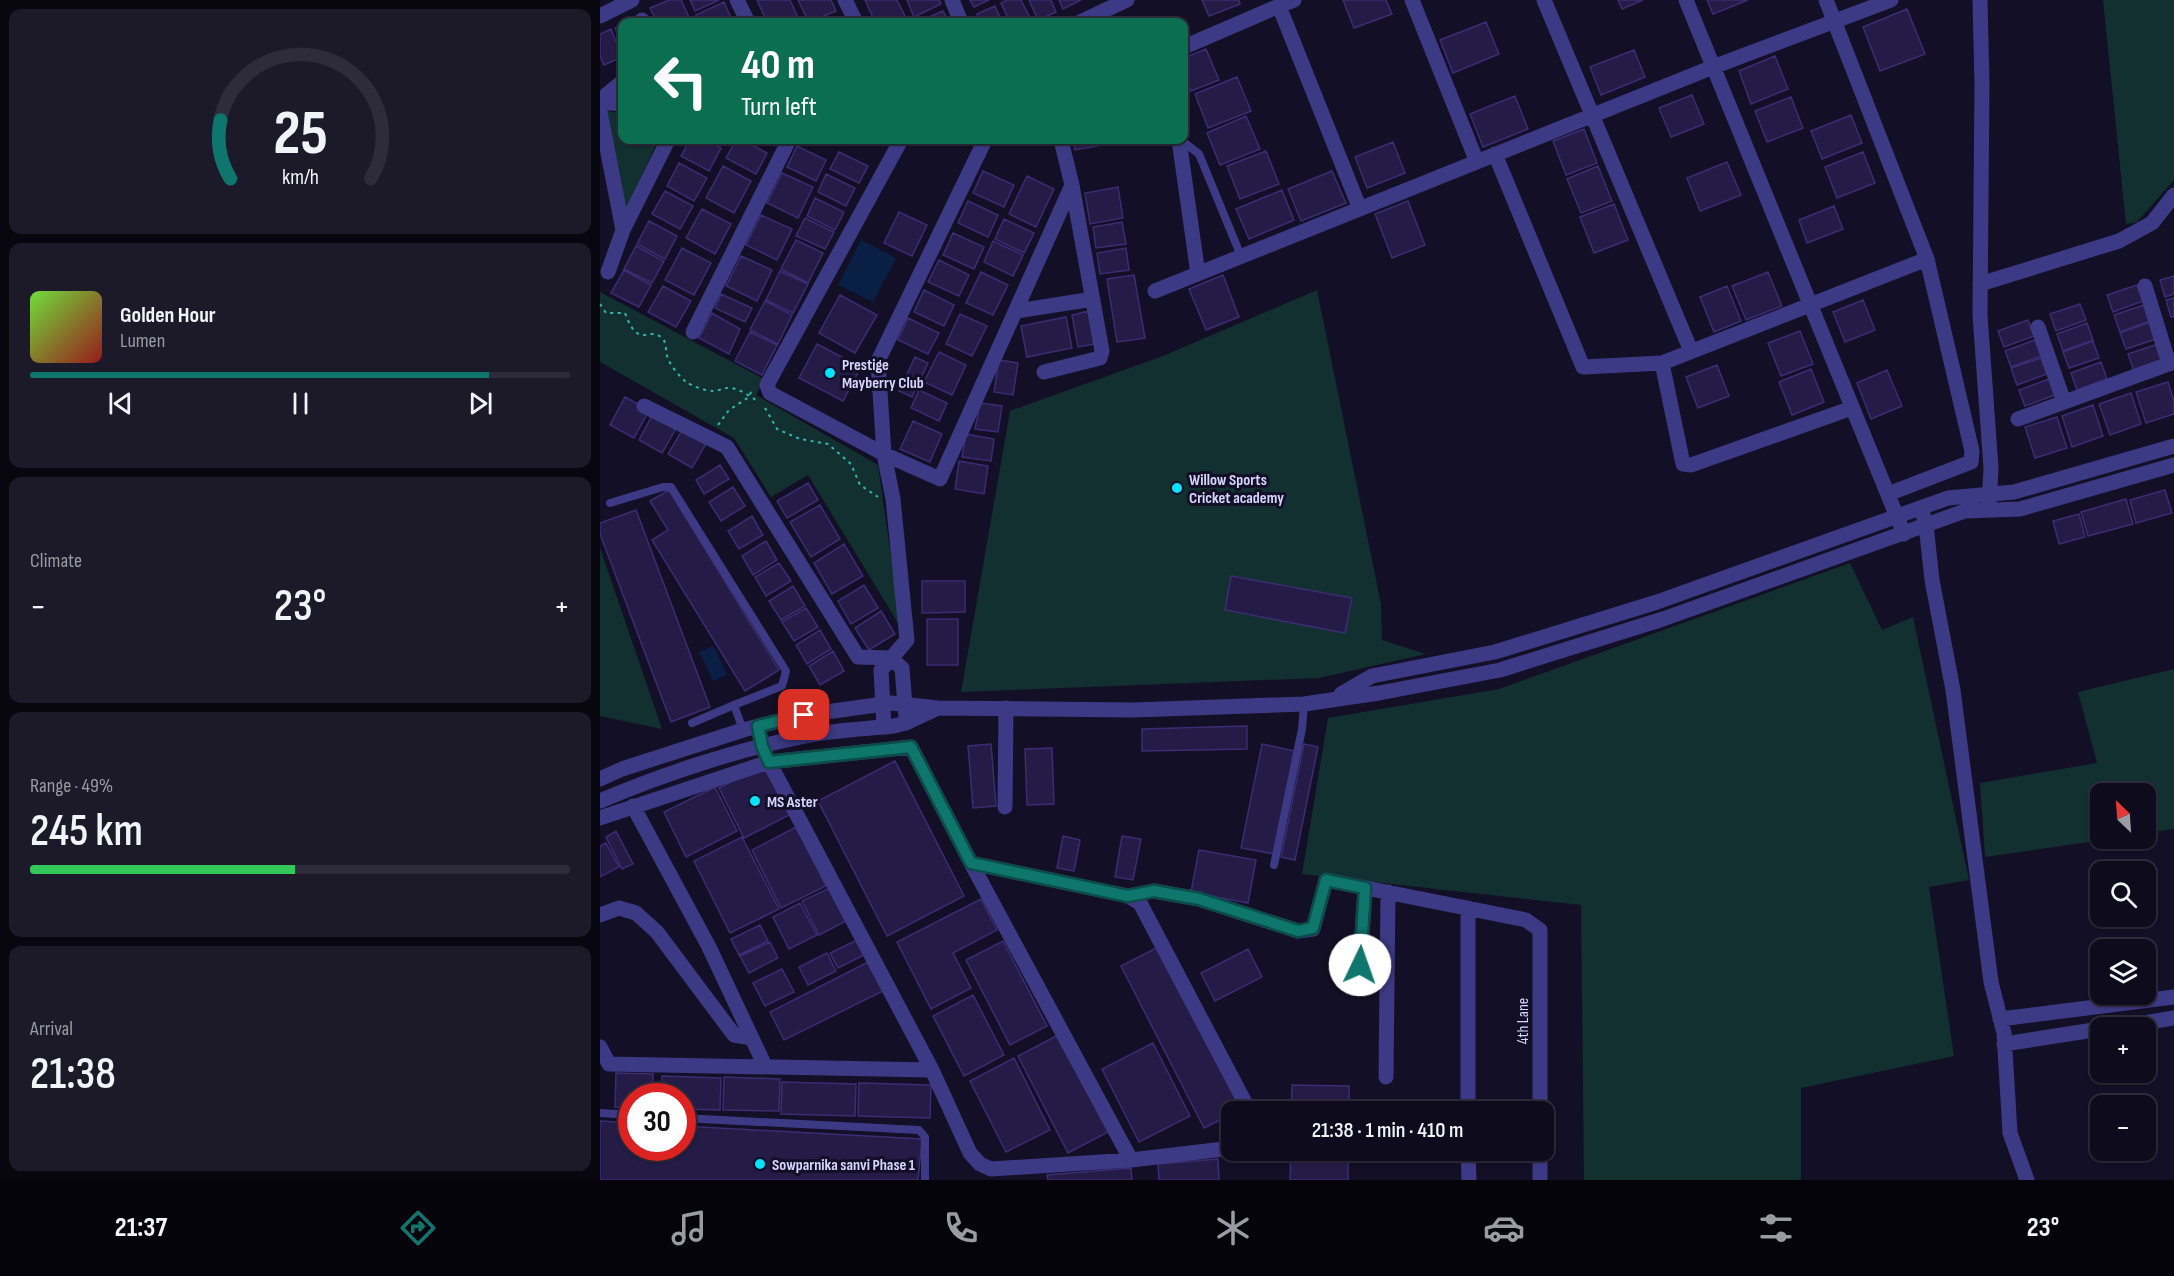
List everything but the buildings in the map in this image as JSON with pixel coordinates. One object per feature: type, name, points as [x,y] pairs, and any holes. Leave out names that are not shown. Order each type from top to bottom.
[{"type":"street","points":[[600,16],[632,0]]},
{"type":"street","points":[[737,0],[746,18]]},
{"type":"street","points":[[845,0],[854,18]]},
{"type":"street","points":[[952,0],[959,18]]},
{"type":"street","points":[[1089,18],[1127,0]]},
{"type":"street","points":[[1188,45],[1294,0]]},
{"type":"street","points":[[1412,0],[1477,162]]},
{"type":"street","points":[[1544,0],[1691,351]]},
{"type":"street","points":[[1686,0],[1904,534]]},
{"type":"street","points":[[1826,0],[1928,259],[1972,451],[1971,462],[1888,494]]},
{"type":"street","points":[[1155,291],[1713,67],[1891,0]]},
{"type":"street","points":[[1980,0],[1982,84],[1980,315],[1991,468],[1991,494],[1988,510]]},
{"type":"street","points":[[1279,6],[1360,208]]},
{"type":"street","points":[[600,101],[618,85]]},
{"type":"street","points":[[600,101],[618,103]]},
{"type":"street","points":[[600,112],[623,230]]},
{"type":"street","points":[[608,272],[623,230],[666,144]]},
{"type":"street","points":[[693,332],[787,144]]},
{"type":"street","points":[[899,144],[767,385],[770,393],[884,454],[940,479],[1072,185]]},
{"type":"street","points":[[884,727],[881,670],[907,640],[893,499],[884,454],[878,361],[983,144]]},
{"type":"street","points":[[1044,372],[1101,356],[1093,299],[1062,144]]},
{"type":"street","points":[[1181,144],[1198,274]]},
{"type":"street","points":[[1495,154],[1583,368],[1662,363],[1928,259]]},
{"type":"street","points":[[1980,284],[2119,241],[2152,223],[2174,195]]},
{"type":"street","points":[[2018,419],[2172,363],[2145,286]]},
{"type":"street","points":[[1016,311],[1093,299]]},
{"type":"street","points":[[2038,327],[2064,402]]},
{"type":"street","points":[[1662,363],[1683,464],[1691,465],[1852,408]]},
{"type":"street","points":[[644,406],[727,447],[858,657],[890,658],[902,668],[906,723]]},
{"type":"street","points":[[1334,698],[1372,676],[1495,652],[1658,602],[1948,498],[2014,492],[2174,446]]},
{"type":"street","points":[[600,779],[622,769],[758,726],[804,715],[883,705],[938,708],[1133,710],[1304,704],[1379,693],[1500,670],[1663,619],[1965,511],[2020,509],[2174,465]]},
{"type":"street","points":[[1921,508],[1926,525],[1932,580],[1953,690],[1991,982],[2004,1044],[2010,1133],[2027,1180]]},
{"type":"street","points":[[600,801],[629,788],[762,746],[808,735],[906,723],[938,708]]},
{"type":"street","points":[[1005,708],[1005,807]]},
{"type":"street","points":[[758,726],[762,746],[769,762],[932,1070],[970,1153],[980,1164],[991,1169],[1131,1160],[1221,1149]]},
{"type":"street","points":[[600,818],[769,762],[911,747],[1131,1160]]},
{"type":"street","points":[[633,806],[709,947],[765,1066]]},
{"type":"street","points":[[971,863],[1128,896],[1140,903],[1244,1101]]},
{"type":"street","points":[[1128,896],[1154,891],[1199,899],[1298,931],[1313,928],[1326,880],[1468,908],[1468,1101]]},
{"type":"street","points":[[1360,965],[1365,888]]},
{"type":"street","points":[[1386,1077],[1388,892]]},
{"type":"street","points":[[600,915],[619,908],[636,913],[657,932],[734,1035],[752,1038]]},
{"type":"street","name":"4th Lane","points":[[1468,908],[1526,920],[1540,930],[1540,1101]]},
{"type":"street","points":[[2000,1019],[2174,997]]},
{"type":"street","points":[[2157,999],[2167,1020]]},
{"type":"street","points":[[2004,1044],[2090,1031]]},
{"type":"street","points":[[600,1047],[604,1064],[932,1070]]},
{"type":"street","points":[[1468,1161],[1468,1180]]},
{"type":"street","points":[[1540,1161],[1540,1180]]},
{"type":"lane","points":[[1185,144],[1199,154],[1241,256]]},
{"type":"lane","points":[[610,503],[663,487],[671,487],[786,671],[782,686],[692,723]]},
{"type":"lane","points":[[1274,865],[1302,729],[1304,704]]},
{"type":"lane","points":[[734,705],[743,730]]},
{"type":"lane","points":[[600,1113],[618,1114]]},
{"type":"lane","points":[[696,1119],[919,1130],[926,1137],[925,1180]]},
{"type":"path","points":[[600,304],[606,313],[625,313],[628,322],[637,334],[661,337],[666,343],[667,356],[672,366],[686,381],[712,391],[730,388],[763,404],[777,429],[800,439],[828,444],[852,464],[860,485],[879,497],[893,499]]},
{"type":"path","points":[[708,438],[729,410],[749,397],[751,392],[767,385]]},
{"type":"green space","points":[[2103,0],[2174,0],[2174,180],[2137,222],[2126,224]]},
{"type":"green space","points":[[607,111],[618,112],[618,144],[656,144],[626,211]]},
{"type":"green space","name":"Willow Sports Cricket academy","points":[[1317,290],[1381,604],[1382,640],[1426,654],[1319,678],[961,692],[1010,411],[1163,356]]},
{"type":"green space","points":[[600,292],[764,379],[756,395],[878,465],[901,628],[808,475],[771,497],[734,438],[600,362]]},
{"type":"green space","points":[[600,548],[662,729],[600,716]]},
{"type":"green space","points":[[1850,563],[1882,630],[1913,617],[1969,880],[1929,887],[1954,1056],[1801,1088],[1801,1180],[1584,1180],[1581,905],[1302,874],[1328,718],[1499,689]]},
{"type":"green space","points":[[2174,669],[2174,829],[2156,831],[2156,783],[2090,783],[2090,842],[1985,857],[1980,783],[2097,763],[2078,692]]},
{"type":"water","points":[[861,240],[896,258],[873,302],[838,285]]},
{"type":"water","points":[[714,646],[727,675],[713,681],[699,652]]},
{"type":"place","name":"Prestige Mayberry Club","points":[[830,373]]},
{"type":"place","name":"Willow Sports Cricket academy","points":[[1177,488]]},
{"type":"place","name":"MS Aster","points":[[755,801]]},
{"type":"place","name":"Sowparnika sanvi Phase 1","points":[[760,1164]]},
{"type":"route","points":[[804,715],[758,726],[762,746],[769,762],[911,747],[971,863],[1128,896],[1154,891],[1199,899],[1298,931],[1313,928],[1326,880],[1365,888],[1360,965]]}]
